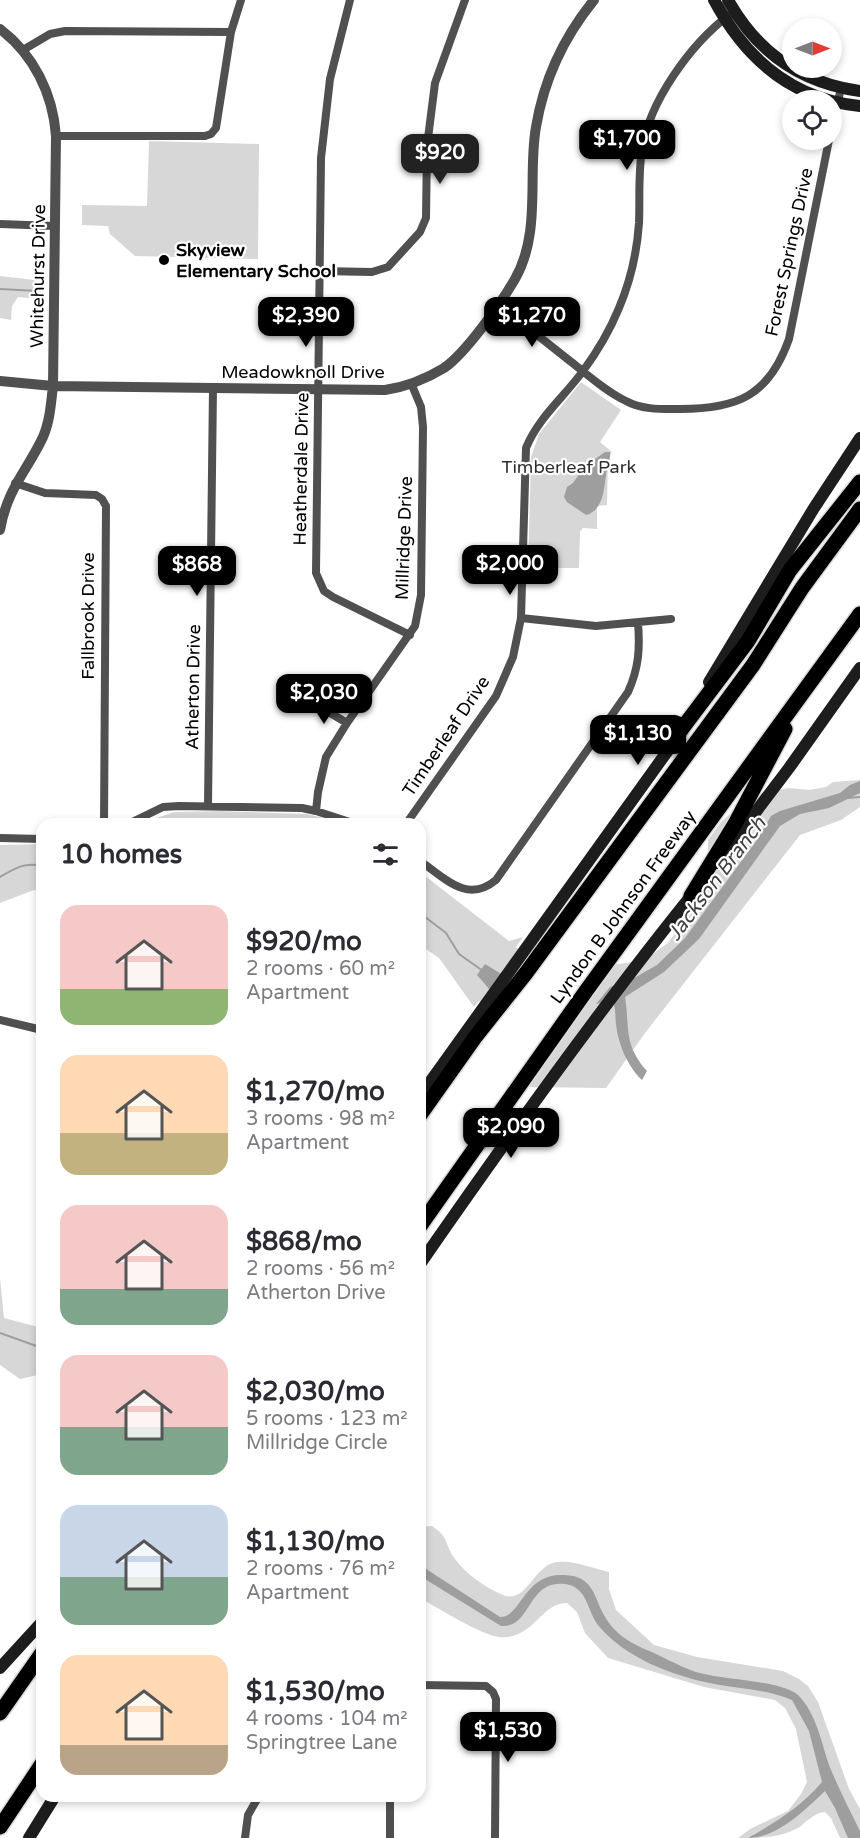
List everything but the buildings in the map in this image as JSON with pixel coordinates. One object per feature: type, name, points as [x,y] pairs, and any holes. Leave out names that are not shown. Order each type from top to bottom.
[{"type":"highway","points":[[681,730],[748,641],[790,570],[860,482]]},
{"type":"highway","points":[[426,1106],[753,664],[802,588],[860,509]]},
{"type":"highway","name":"Lyndon B Johnson Freeway","points":[[426,1218],[593,981],[860,614]]},
{"type":"highway","points":[[691,896],[735,824],[812,678]]},
{"type":"highway","points":[[0,1713],[36,1662]]},
{"type":"highway","points":[[0,1827],[36,1773]]},
{"type":"main road","points":[[714,0],[724,19],[748,51],[774,74],[803,90]]},
{"type":"main road","points":[[731,5],[754,37],[772,54],[803,74],[841,88],[860,91]]},
{"type":"main road","points":[[842,103],[860,106]]},
{"type":"main road","points":[[426,1088],[681,730],[814,508],[860,438]]},
{"type":"main road","points":[[426,1255],[580,1038],[738,838],[860,668]]},
{"type":"main road","points":[[0,1668],[36,1629]]},
{"type":"main road","points":[[29,1838],[52,1802]]},
{"type":"street","points":[[56,136],[205,136],[211,134],[216,128],[231,32],[241,0]]},
{"type":"street","name":"Heatherdale Drive","points":[[350,0],[330,79],[321,158],[316,573],[324,591],[333,597],[410,635]]},
{"type":"street","points":[[320,271],[372,272],[388,267],[420,232],[426,218],[427,146],[435,83],[465,0]]},
{"type":"street","name":"Meadowknoll Drive","points":[[0,381],[53,386],[384,390],[411,384],[446,366],[477,333],[516,278],[526,252],[530,232],[536,128],[549,75],[573,28],[594,0]]},
{"type":"street","name":"Timberleaf Drive","points":[[410,818],[496,696],[513,657],[521,618],[526,448],[536,428],[583,372],[611,327],[628,281],[638,225],[642,149],[655,108],[669,81],[716,23],[724,19],[731,5]]},
{"type":"street","name":"Whitehurst Drive","points":[[0,29],[23,51],[41,77],[55,123],[56,136],[51,410],[46,429],[15,483],[6,504],[0,530]]},
{"type":"street","points":[[23,51],[50,34],[65,31],[231,32]]},
{"type":"street","name":"Forest Springs Drive","points":[[498,304],[583,372],[627,402],[657,409],[701,409],[720,407],[743,399],[764,384],[782,358],[789,339],[827,150]]},
{"type":"street","points":[[0,224],[55,226]]},
{"type":"street","name":"Millridge Drive","points":[[316,811],[326,757],[415,626],[421,595],[423,428],[421,407],[411,384]]},
{"type":"street","name":"Atherton Drive","points":[[208,806],[213,388]]},
{"type":"street","name":"Fallbrook Drive","points":[[15,483],[45,493],[96,495],[106,506],[104,818]]},
{"type":"street","points":[[521,618],[579,625],[671,618]]},
{"type":"street","points":[[426,865],[464,890],[482,889],[496,880],[628,692],[638,666],[640,650],[638,622]]},
{"type":"street","points":[[315,704],[347,723]]},
{"type":"street","points":[[140,818],[163,807],[208,806],[286,807],[316,811],[338,818]]},
{"type":"street","points":[[0,838],[36,839]]},
{"type":"street","points":[[0,1020],[36,1029]]},
{"type":"street","points":[[426,1685],[486,1686],[494,1692],[496,1698],[495,1838]]},
{"type":"street","points":[[244,1838],[248,1815],[256,1802]]},
{"type":"street","points":[[390,1802],[390,1837]]},
{"type":"green space","points":[[149,141],[259,144],[258,259],[135,256],[110,234],[108,226],[82,225],[82,205],[147,206]]},
{"type":"green space","points":[[0,276],[43,281],[43,299],[18,297],[12,306],[11,320],[0,318]]},
{"type":"green space","name":"Timberleaf Park","points":[[581,382],[621,410],[600,442],[612,452],[608,458],[607,505],[597,506],[597,529],[583,528],[580,532],[579,568],[528,568],[531,457],[539,434]]},
{"type":"green space","points":[[860,780],[860,807],[841,820],[800,835],[645,1033],[606,1088],[527,1087],[607,966],[644,960],[668,943],[694,907],[708,879],[708,840],[721,822],[742,803],[764,792],[789,788],[809,790],[826,787],[833,782]]},
{"type":"green space","points":[[174,812],[307,814],[323,818],[156,818]]},
{"type":"green space","points":[[36,844],[36,890],[0,903],[0,845]]},
{"type":"green space","points":[[426,877],[509,941],[523,937],[516,947],[537,963],[496,1022],[479,1001],[474,1007],[439,958],[426,949]]},
{"type":"green space","points":[[0,1278],[4,1318],[36,1326],[36,1375],[20,1379],[0,1365]]},
{"type":"green space","points":[[426,1526],[432,1526],[442,1534],[455,1559],[465,1570],[490,1589],[503,1595],[518,1594],[543,1569],[558,1562],[577,1563],[609,1572],[609,1589],[616,1610],[654,1645],[697,1657],[783,1671],[799,1679],[808,1686],[818,1702],[849,1789],[860,1809],[860,1838],[840,1838],[831,1818],[825,1812],[817,1814],[798,1828],[784,1834],[738,1838],[750,1829],[788,1811],[807,1782],[796,1729],[785,1708],[775,1700],[704,1687],[608,1658],[585,1633],[577,1612],[567,1603],[553,1607],[529,1627],[513,1636],[499,1637],[471,1626],[426,1601]]},
{"type":"shaded area","points":[[605,452],[610,452],[610,455],[602,499],[592,513],[586,515],[567,502],[564,497],[567,487],[573,483],[584,467]]},
{"type":"shaded area","points":[[860,781],[860,793],[829,808],[800,814],[780,826],[699,939],[664,972],[625,997],[631,1044],[647,1071],[642,1080],[632,1069],[621,1047],[613,1001],[596,1004],[610,987],[636,977],[657,965],[685,938],[757,840],[771,816],[780,811],[840,793]]},
{"type":"shaded area","points":[[485,964],[508,978],[496,997],[477,975]]},
{"type":"shaded area","points":[[426,1569],[500,1617],[514,1610],[532,1587],[540,1581],[550,1576],[574,1576],[588,1584],[602,1612],[614,1629],[637,1645],[696,1672],[768,1684],[795,1693],[804,1702],[814,1719],[829,1765],[860,1831],[860,1838],[848,1838],[825,1791],[790,1822],[759,1837],[748,1838],[797,1806],[822,1782],[809,1731],[792,1700],[765,1692],[697,1680],[661,1669],[639,1658],[601,1629],[583,1595],[573,1586],[553,1584],[543,1589],[519,1620],[511,1625],[501,1626],[426,1580]]},
{"type":"waterway","points":[[0,289],[38,291]]},
{"type":"waterway","name":"Jackson Branch","points":[[848,798],[860,797]]},
{"type":"waterway","name":"Jackson Branch","points":[[0,877],[20,867],[36,866]]},
{"type":"waterway","name":"Jackson Branch","points":[[426,918],[446,933],[459,954],[483,971]]},
{"type":"waterway","points":[[0,1333],[36,1346]]},
{"type":"place","name":"Skyview Elementary School","points":[[164,260]]}]
